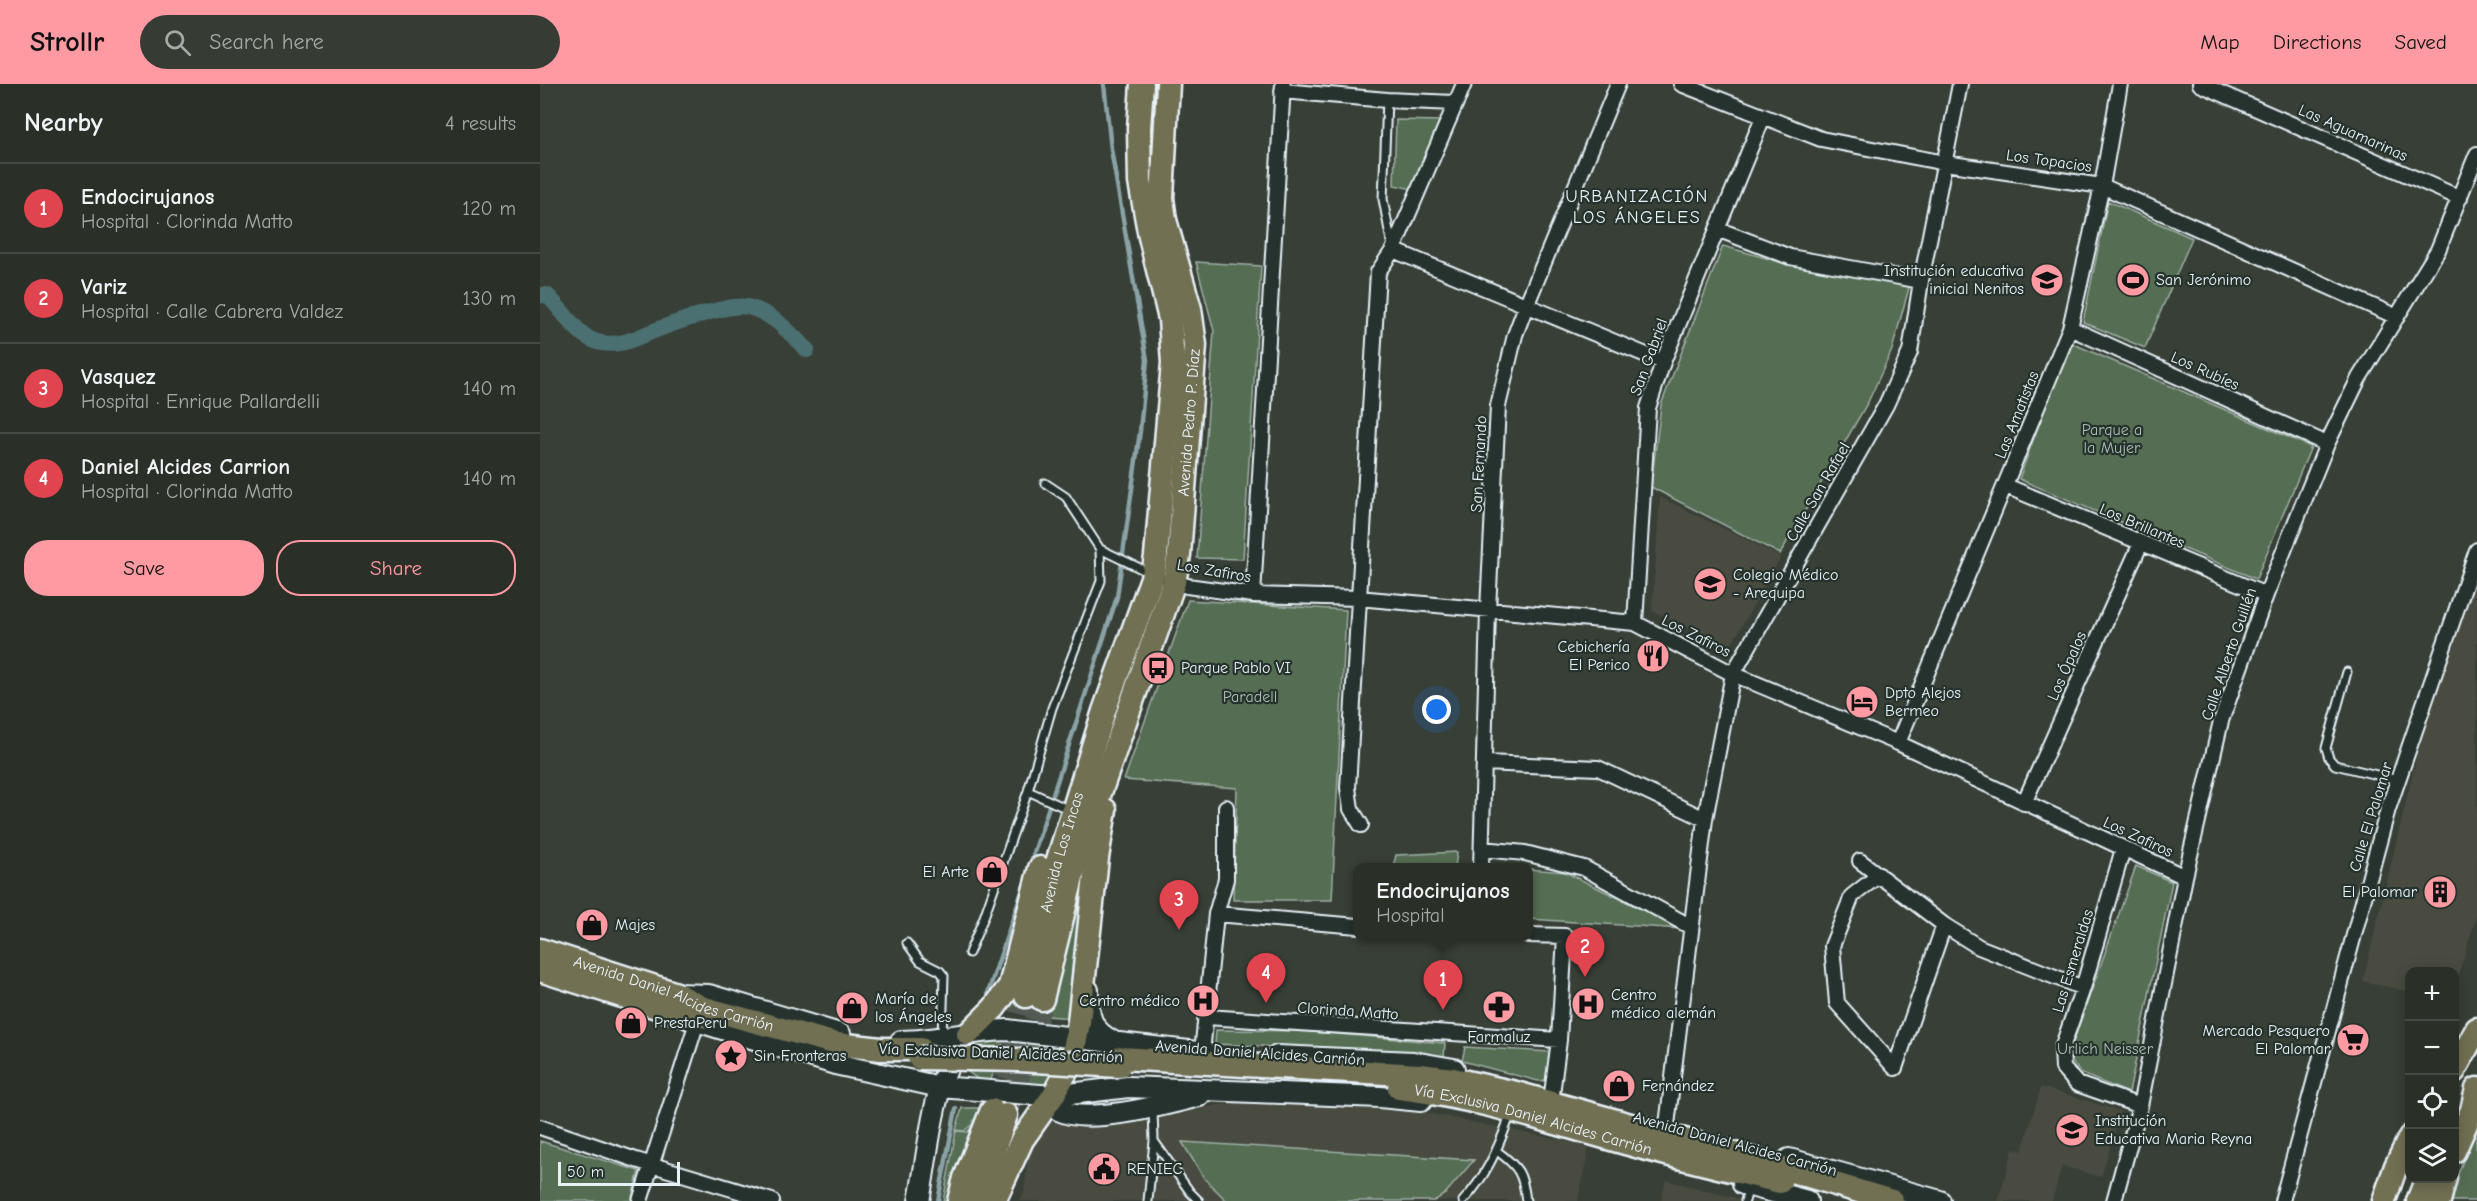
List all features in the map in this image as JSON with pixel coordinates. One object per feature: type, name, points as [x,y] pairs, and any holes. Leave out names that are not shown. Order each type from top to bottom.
[{"type":"main road","name":"Avenida Pedro P. Díaz","points":[[1114,755],[1155,574],[1173,363],[1170,319],[1143,203],[1139,136],[1142,84]]},
{"type":"main road","name":"Avenida Pedro P. Díaz","points":[[1104,711],[1155,574],[1179,555],[1195,345],[1191,309],[1165,220],[1162,198],[1168,84]]},
{"type":"main road","points":[[1139,136],[1165,138]]},
{"type":"main road","points":[[919,1201],[940,1087],[949,1062],[968,1034],[994,1008],[1010,986],[1058,805],[1104,711]]},
{"type":"main road","name":"Avenida Los Incas","points":[[1104,711],[1057,863],[1034,998],[1076,861],[1114,755]]},
{"type":"main road","points":[[994,1201],[1022,1140],[1053,1096],[1072,1061],[1077,1038],[1097,858],[1114,755]]},
{"type":"main road","points":[[1088,945],[1088,1009],[1094,1025],[1118,1056]]},
{"type":"main road","name":"Avenida Daniel Alcides Carrión","points":[[540,950],[673,1002],[697,1022],[835,1064],[940,1087],[1053,1096],[1128,1087],[1424,1101],[1508,1120],[1747,1193],[1807,1201]]},
{"type":"main road","name":"Avenida Daniel Alcides Carrión","points":[[540,970],[673,1002],[709,994],[840,1034],[885,1041],[942,1038],[983,1031],[1007,1030],[1077,1038],[1118,1056],[1202,1053],[1413,1062],[1468,1072],[1552,1094],[1940,1201]]},
{"type":"main road","name":"Vía Exclusiva Daniel Alcides Carrión","points":[[673,1002],[700,1015],[837,1052],[1019,1060],[1118,1056],[1453,1079],[1516,1093],[1735,1154],[1892,1201]]},
{"type":"main road","points":[[2459,1061],[2477,1029]]},
{"type":"main road","points":[[1052,1036],[1066,1047],[1072,1061]]},
{"type":"main road","name":"Vía Exclusiva Daniel Alcides Carrión","points":[[1118,1056],[1450,1096],[1546,1119],[1653,1151],[1857,1201]]},
{"type":"main road","points":[[949,1062],[957,1078],[972,1090]]},
{"type":"main road","points":[[2459,1115],[2477,1084]]},
{"type":"main road","points":[[2459,1139],[2472,1110],[2477,1089]]},
{"type":"main road","points":[[1053,1096],[1057,1109],[1066,1115],[1106,1115],[1226,1090]]},
{"type":"main road","points":[[958,1201],[965,1178],[999,1112],[976,1201]]},
{"type":"main road","points":[[2384,1201],[2405,1146]]},
{"type":"main road","points":[[2398,1201],[2405,1182]]},
{"type":"main road","points":[[2418,1201],[2425,1183]]},
{"type":"main road","points":[[2439,1201],[2444,1183]]},
{"type":"street","points":[[1361,825],[1351,809],[1348,788],[1378,272],[1393,250],[1464,84]]},
{"type":"street","name":"San Fernando","points":[[1481,863],[1488,610],[1498,406],[1515,335],[1618,84]]},
{"type":"street","name":"Los Topacios","points":[[1681,84],[1821,139],[1945,163],[2102,186],[2397,317]]},
{"type":"street","name":"Calle San Rafael","points":[[1667,1125],[1705,819],[1733,674],[1886,405],[1910,352],[1921,282],[1960,84]]},
{"type":"street","name":"Las Amatistas","points":[[1898,743],[2070,328],[2102,186],[2120,84]]},
{"type":"street","name":"Las Aguamarinas","points":[[2200,84],[2460,198]]},
{"type":"street","points":[[1253,595],[1283,87],[1387,100],[1454,103]]},
{"type":"street","name":"San Gabriel","points":[[1635,624],[1648,408],[1663,362],[1763,117]]},
{"type":"street","name":"Calle Alberto Guillén","points":[[2114,1201],[2140,1106],[2185,877],[2221,721],[2266,596],[2327,444],[2359,378],[2438,250],[2477,154]]},
{"type":"street","points":[[1717,229],[1790,257],[1921,282]]},
{"type":"street","points":[[1393,250],[1663,362]]},
{"type":"street","name":"Los Rubíes","points":[[2070,328],[2327,444]]},
{"type":"street","name":"Los Brillantes","points":[[2006,486],[2266,596]]},
{"type":"street","name":"Los Ópalos","points":[[2024,802],[2141,543]]},
{"type":"street","name":"Calle El Palomar","points":[[2282,1201],[2388,809],[2477,550]]},
{"type":"street","name":"Los Zafiros","points":[[1155,574],[1187,586],[1253,595],[1358,598],[1635,624],[1733,674],[1898,743],[2185,877]]},
{"type":"street","points":[[1485,763],[1598,768],[1705,819]]},
{"type":"street","points":[[1202,1053],[1216,914],[1226,879],[1226,807]]},
{"type":"street","points":[[1482,849],[1525,853],[1584,868],[1691,927]]},
{"type":"street","name":"Las Esmeraldas","points":[[2124,849],[2083,988],[2062,1048],[2063,1068],[2077,1084],[2140,1106]]},
{"type":"street","points":[[1860,861],[1944,926],[1979,947],[2083,988]]},
{"type":"street","points":[[1879,875],[1852,896],[1832,946],[1837,1003],[1895,1068],[1944,926]]},
{"type":"street","points":[[1216,914],[1353,926]]},
{"type":"street","points":[[1533,935],[1565,936],[1559,1040],[1552,1094]]},
{"type":"street","name":"Clorinda Matto","points":[[1207,1017],[1559,1040]]},
{"type":"street","points":[[640,1201],[697,1022]]},
{"type":"street","points":[[540,1127],[772,1201]]},
{"type":"lane","points":[[1387,100],[1383,199],[1393,250]]},
{"type":"lane","points":[[969,953],[1028,791],[1052,708],[1101,581],[1100,549],[1066,497],[1045,483]]},
{"type":"lane","points":[[1100,549],[1155,574]]},
{"type":"lane","points":[[2347,672],[2326,748],[2329,758],[2335,765],[2398,780]]},
{"type":"lane","points":[[1028,791],[1058,805]]},
{"type":"lane","points":[[906,943],[920,961],[940,971],[944,976],[942,1038]]},
{"type":"lane","points":[[1148,1201],[1154,1141],[1153,1107]]},
{"type":"lane","points":[[1463,1201],[1484,1176],[1497,1151],[1508,1120]]},
{"type":"lane","points":[[1154,1141],[1190,1192],[1199,1201]]},
{"type":"lane","points":[[1497,1151],[1514,1164],[1519,1171],[1524,1180],[1526,1201]]},
{"type":"shaded area","name":"Colegio Médico - Arequipa","points":[[1660,497],[1781,557],[1730,647],[1652,611]]},
{"type":"shaded area","points":[[2477,569],[2477,914],[2459,973],[2459,967],[2405,967],[2405,991],[2363,981],[2424,726]]},
{"type":"shaded area","name":"Institución Educativa Maria Reyna","points":[[2041,1087],[2121,1111],[2101,1177],[2062,1166],[2052,1201],[1998,1201],[2013,1149],[2022,1151]]},
{"type":"shaded area","points":[[1239,1102],[1413,1110],[1589,1146],[1578,1201],[1019,1201],[1024,1194],[1029,1146],[1053,1121],[1109,1121]]},
{"type":"shaded area","points":[[1666,1180],[1747,1201],[1661,1201]]},
{"type":"green space","points":[[1396,120],[1441,121],[1412,189],[1394,185]]},
{"type":"green space","name":"San Jerónimo","points":[[2108,201],[2192,238],[2145,348],[2083,322]]},
{"type":"green space","points":[[1723,246],[1787,264],[1910,284],[1892,350],[1868,402],[1780,554],[1651,487],[1661,405]]},
{"type":"green space","points":[[1196,262],[1261,266],[1243,559],[1197,558],[1214,331]]},
{"type":"green space","name":"Parque a la Mujer","points":[[2069,342],[2311,447],[2256,579],[2019,479]]},
{"type":"green space","name":"Paradell","points":[[1188,600],[1346,610],[1332,900],[1233,900],[1237,788],[1124,780]]},
{"type":"green space","points":[[1091,833],[1071,1018],[1047,1016],[1072,897]]},
{"type":"green space","points":[[1457,852],[1456,863],[1394,863],[1396,855]]},
{"type":"green space","name":"Urlich Neisser","points":[[2136,866],[2172,882],[2129,1093],[2082,1074],[2072,1062],[2071,1048]]},
{"type":"green space","points":[[1533,869],[1565,872],[1682,929],[1533,919]]},
{"type":"green space","points":[[1216,1030],[1301,1031],[1445,1043],[1444,1058],[1391,1052],[1215,1044]]},
{"type":"green space","points":[[1004,1040],[990,1083],[982,1082],[968,1072],[972,1047],[976,1041]]},
{"type":"green space","points":[[1041,1040],[1058,1044],[1066,1050],[1048,1084],[1028,1084]]},
{"type":"green space","points":[[1465,1047],[1550,1052],[1548,1080],[1538,1081],[1462,1061]]},
{"type":"green space","points":[[962,1108],[981,1108],[974,1123],[964,1131],[956,1130]]},
{"type":"green space","points":[[976,1123],[950,1201],[943,1201],[956,1131],[967,1132]]},
{"type":"green space","points":[[2476,1128],[2477,1201],[2452,1201],[2454,1184],[2459,1183],[2459,1171]]},
{"type":"green space","points":[[540,1141],[639,1171],[631,1201],[540,1201]]},
{"type":"green space","points":[[1182,1142],[1474,1160],[1445,1194],[1434,1201],[1227,1201],[1204,1178]]},
{"type":"waterway","points":[[1028,871],[1117,597],[1140,431],[1147,360],[1111,149],[1104,84]]},
{"type":"waterway","points":[[540,295],[547,295],[583,334],[597,342],[616,344],[628,341],[698,316],[739,306],[757,310],[773,319],[807,350]]},
{"type":"waterway","points":[[988,993],[1025,882]]},
{"type":"waterway","points":[[938,1201],[956,1109]]},
{"type":"tunnel","points":[[1003,1078],[1026,996]]},
{"type":"tunnel","points":[[1006,1115],[1025,1061],[1042,999]]},
{"type":"place","name":"Institución educativa inicial Nenitos","points":[[2047,280]]},
{"type":"place","name":"San Jerónimo","points":[[2133,280]]},
{"type":"place","name":"Colegio Médico - Arequipa","points":[[1710,584]]},
{"type":"place","name":"Cebichería El Perico","points":[[1653,656]]},
{"type":"place","name":"Parque Pablo VI","points":[[1158,668]]},
{"type":"place","name":"Dpto Alejos Bermeo","points":[[1862,702]]},
{"type":"place","name":"El Arte","points":[[992,872]]},
{"type":"place","name":"El Palomar","points":[[2440,892]]},
{"type":"place","name":"Majes","points":[[592,925]]},
{"type":"place","name":"Vasquez","points":[[1179,930]]},
{"type":"place","name":"Variz","points":[[1585,977]]},
{"type":"place","name":"Centro médico","points":[[1203,1001]]},
{"type":"place","name":"Daniel Alcides Carrion","points":[[1266,1003]]},
{"type":"place","name":"Centro médico alemán","points":[[1588,1004]]},
{"type":"place","name":"Farmaluz","points":[[1499,1007]]},
{"type":"place","name":"María de los Ángeles","points":[[852,1008]]},
{"type":"place","name":"Endocirujanos","points":[[1443,1010]]},
{"type":"place","name":"PrestaPeru","points":[[631,1023]]},
{"type":"place","name":"Mercado Pesquero El Palomar","points":[[2353,1040]]},
{"type":"place","name":"Sin Fronteras","points":[[731,1056]]},
{"type":"place","name":"Fernández","points":[[1619,1086]]},
{"type":"place","name":"Institución Educativa Maria Reyna","points":[[2072,1130]]},
{"type":"place","name":"RENIEC","points":[[1104,1169]]},
{"type":"district","name":"URBANIZACIÓN LOS ÁNGELES","points":[[1637,206]]}]
